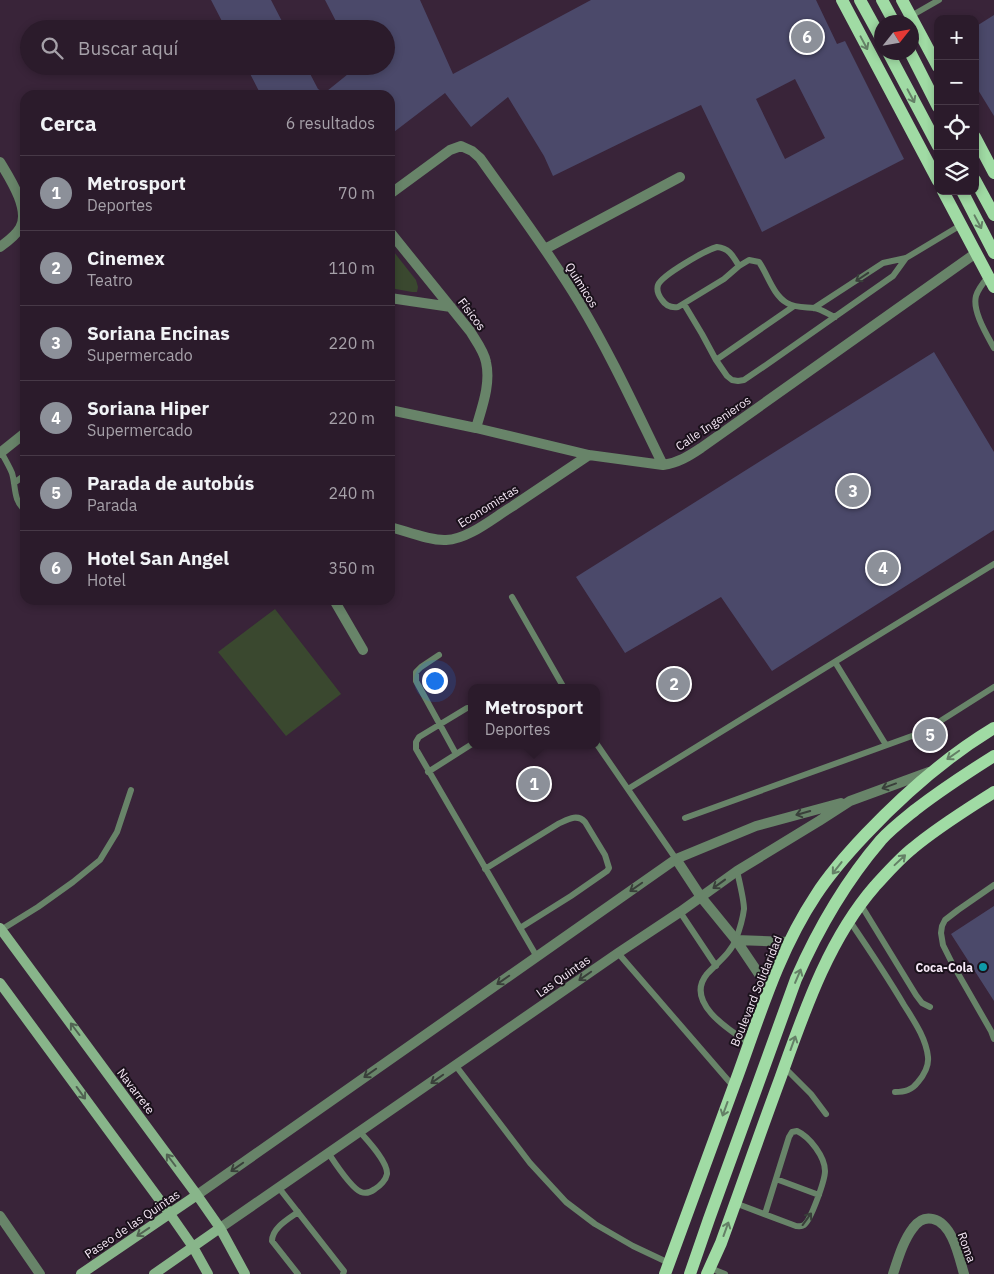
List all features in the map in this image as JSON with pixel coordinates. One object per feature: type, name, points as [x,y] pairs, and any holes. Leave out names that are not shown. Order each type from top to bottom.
[{"type":"main road","points":[[842,0],[934,173]]},
{"type":"main road","points":[[860,0],[874,25]]},
{"type":"main road","points":[[882,0],[890,15]]},
{"type":"main road","points":[[902,0],[910,15]]},
{"type":"main road","points":[[919,32],[934,60]]},
{"type":"main road","points":[[892,60],[934,138]]},
{"type":"main road","points":[[914,60],[937,105]]},
{"type":"main road","points":[[979,145],[994,173]]},
{"type":"main road","points":[[979,187],[994,215]]},
{"type":"main road","points":[[945,195],[991,282]]},
{"type":"main road","points":[[964,195],[994,252]]},
{"type":"main road","name":"Boulevard Solidaridad","points":[[667,1268],[769,989],[789,942],[816,895],[839,864],[896,804],[954,755],[994,728]]},
{"type":"main road","points":[[690,1274],[708,1219],[796,979],[810,946],[834,905],[853,876],[882,839],[938,792],[994,756]]},
{"type":"main road","points":[[708,1271],[721,1243],[784,1067],[822,971],[849,920],[885,875],[913,848],[994,792]]},
{"type":"main road","name":"Navarrete","points":[[1,929],[197,1195],[220,1228],[245,1274]]},
{"type":"main road","points":[[0,983],[194,1247],[208,1274]]},
{"type":"main road","name":"Paseo de las Quintas","points":[[81,1274],[197,1195]]},
{"type":"main road","points":[[154,1274],[220,1228]]},
{"type":"street","name":"Químicos","points":[[395,190],[456,147],[462,146],[480,158],[580,303],[628,392],[663,465]]},
{"type":"street","points":[[0,162],[20,200]]},
{"type":"street","points":[[544,249],[680,177]]},
{"type":"street","points":[[0,247],[20,229]]},
{"type":"street","name":"Físicos","points":[[395,238],[470,331],[481,348],[486,362],[488,377],[485,397],[476,428]]},
{"type":"street","name":"Calle Ingenieros","points":[[395,411],[589,455],[663,465],[672,464],[701,448],[976,253]]},
{"type":"street","points":[[395,299],[451,307]]},
{"type":"street","points":[[0,452],[20,437]]},
{"type":"street","name":"Economistas","points":[[395,528],[443,540],[467,535],[589,455]]},
{"type":"street","points":[[337,605],[363,650]]},
{"type":"street","name":"Las Quintas","points":[[220,1228],[702,897],[737,871],[850,801],[935,770]]},
{"type":"street","points":[[197,1195],[676,859],[756,826],[850,801]]},
{"type":"street","points":[[676,859],[702,897],[736,940],[769,989]]},
{"type":"street","points":[[736,940],[789,942]]},
{"type":"street","points":[[0,1216],[40,1274]]},
{"type":"street","name":"Roma","points":[[893,1274],[913,1227],[927,1218],[942,1223],[949,1231],[956,1245],[964,1274]]},
{"type":"lane","points":[[912,15],[939,0]]},
{"type":"lane","points":[[814,308],[883,263],[906,258],[962,225]]},
{"type":"lane","points":[[739,266],[730,252],[724,248],[717,247],[703,252],[662,280],[657,288],[657,293],[667,306],[674,308],[684,304],[750,260],[759,262],[776,292],[786,303],[794,306],[814,308],[835,317]]},
{"type":"lane","points":[[684,304],[727,376],[732,380],[744,380],[894,276],[906,258]]},
{"type":"lane","points":[[991,282],[979,288],[975,302],[980,320],[994,348]]},
{"type":"lane","points":[[716,360],[794,306]]},
{"type":"lane","points":[[0,452],[11,471],[14,491],[20,505]]},
{"type":"lane","points":[[14,483],[20,479]]},
{"type":"lane","points":[[628,789],[994,564]]},
{"type":"lane","points":[[512,597],[562,684]]},
{"type":"lane","points":[[439,655],[416,672],[416,680],[456,754]]},
{"type":"lane","points":[[835,662],[886,745]]},
{"type":"lane","points":[[685,818],[923,732],[994,687]]},
{"type":"lane","points":[[468,708],[419,737],[416,742],[416,749],[537,957]]},
{"type":"lane","points":[[428,772],[468,746]]},
{"type":"lane","points":[[600,749],[676,859]]},
{"type":"lane","points":[[1,929],[38,907],[100,860],[117,832],[131,790]]},
{"type":"lane","points":[[485,869],[558,824],[577,817],[582,818],[585,822],[605,855],[609,868],[607,871],[520,928]]},
{"type":"lane","points":[[737,871],[744,908],[736,940],[702,982],[700,988],[702,999],[711,1013],[749,1043]]},
{"type":"lane","points":[[994,885],[945,920],[941,933],[943,945],[994,1039]]},
{"type":"lane","points":[[860,905],[916,995],[922,1003],[930,1007]]},
{"type":"lane","points":[[680,912],[716,966]]},
{"type":"lane","points":[[849,920],[897,992],[925,1042],[928,1063],[923,1076],[909,1090],[895,1092]]},
{"type":"lane","points":[[618,953],[734,1086]]},
{"type":"lane","points":[[456,1066],[530,1163],[566,1202],[595,1224],[667,1268]]},
{"type":"lane","points":[[784,1067],[811,1094],[826,1114]]},
{"type":"lane","points":[[329,1154],[352,1185],[362,1193],[370,1193],[385,1180],[387,1174],[386,1168],[375,1150],[360,1132]]},
{"type":"lane","points":[[735,1203],[764,1214],[796,1226],[804,1225],[812,1212],[825,1180],[825,1170],[820,1154],[802,1133],[792,1132],[789,1137],[764,1214]]},
{"type":"lane","points":[[776,1179],[819,1195]]},
{"type":"lane","points":[[279,1188],[344,1271],[342,1274]]},
{"type":"lane","points":[[298,1212],[276,1229],[272,1235],[272,1241],[298,1274]]},
{"type":"lane","points":[[708,1271],[725,1274]]},
{"type":"green space","points":[[395,253],[416,280],[417,292],[395,289]]},
{"type":"green space","points":[[275,609],[341,694],[286,736],[218,652]]},
{"type":"building","points":[[211,0],[271,0],[281,20],[221,20]]},
{"type":"building","points":[[325,0],[420,0],[453,74],[591,0],[816,0],[837,44],[845,41],[904,159],[762,232],[701,105],[553,176],[544,156],[508,97],[471,127],[445,93],[395,131],[395,90],[328,90],[347,75],[395,75],[395,20],[335,20]],"holes":[[[795,79],[825,138],[785,159],[756,99]]]},
{"type":"building","points":[[994,15],[994,116],[979,92],[979,24]]},
{"type":"building","points":[[251,75],[311,75],[320,90],[258,90]]},
{"type":"building","points":[[934,352],[994,452],[994,530],[772,671],[721,597],[625,653],[576,577]]},
{"type":"building","name":"Coca-Cola","points":[[994,906],[994,1001],[951,934]]},
{"type":"place","name":"Hotel San Angel","points":[[807,37]]},
{"type":"place","name":"Soriana Encinas","points":[[853,491]]},
{"type":"place","name":"Soriana Hiper","points":[[883,568]]},
{"type":"place","name":"Cinemex","points":[[674,684]]},
{"type":"place","name":"Parada de autobús","points":[[930,735]]},
{"type":"place","name":"Metrosport","points":[[534,784]]},
{"type":"place","name":"Coca-Cola","points":[[983,967]]}]
